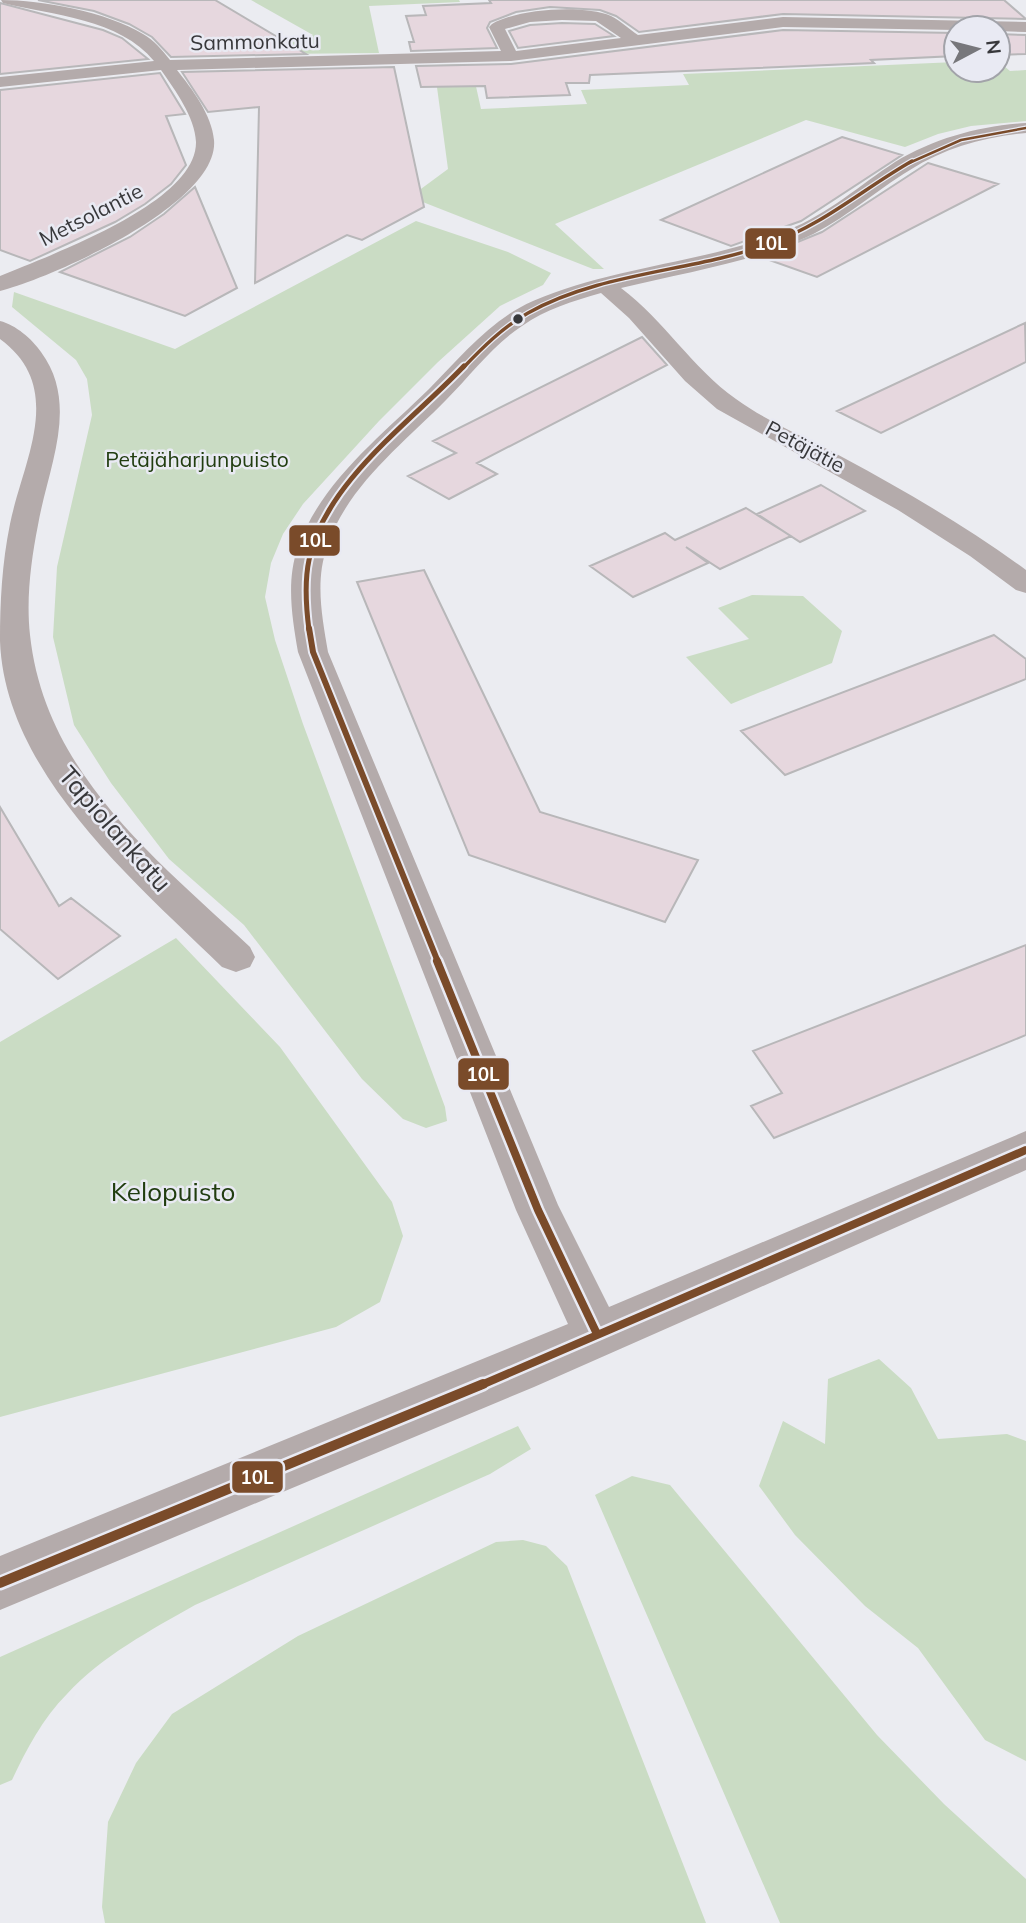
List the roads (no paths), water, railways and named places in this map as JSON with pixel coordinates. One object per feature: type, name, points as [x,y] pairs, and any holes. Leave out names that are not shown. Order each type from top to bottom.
[{"type":"street","name":"Metsolantie","points":[[0,284],[129,226],[163,204],[198,165],[205,141],[200,123],[164,65],[145,41],[121,29],[8,0]]},
{"type":"street","points":[[511,56],[497,27],[500,23],[520,18],[599,17],[635,41]]},
{"type":"street","name":"Sammonkatu","points":[[0,82],[164,65],[511,56],[794,21],[1026,27]]},
{"type":"street","points":[[597,1334],[538,1210],[313,652],[304,598],[307,568],[317,534],[335,502],[362,470],[502,329],[522,315],[543,305],[605,286],[733,254],[795,234],[820,223],[918,157],[973,136],[1026,128]]},
{"type":"street","name":"Petäjätie","points":[[605,286],[631,305],[678,362],[724,402],[914,507],[991,557],[1026,584]]},
{"type":"street","name":"Tapiolankatu","points":[[0,328],[31,352],[43,371],[49,390],[50,414],[24,523],[16,580],[14,635],[19,671],[37,727],[72,786],[149,872],[236,957]]},
{"type":"street","points":[[0,1583],[517,1370],[1026,1150]]},
{"type":"park label","name":"Petäjäharjunpuisto","points":[[197,460]]},
{"type":"park label","name":"Kelopuisto","points":[[173,1192]]}]
